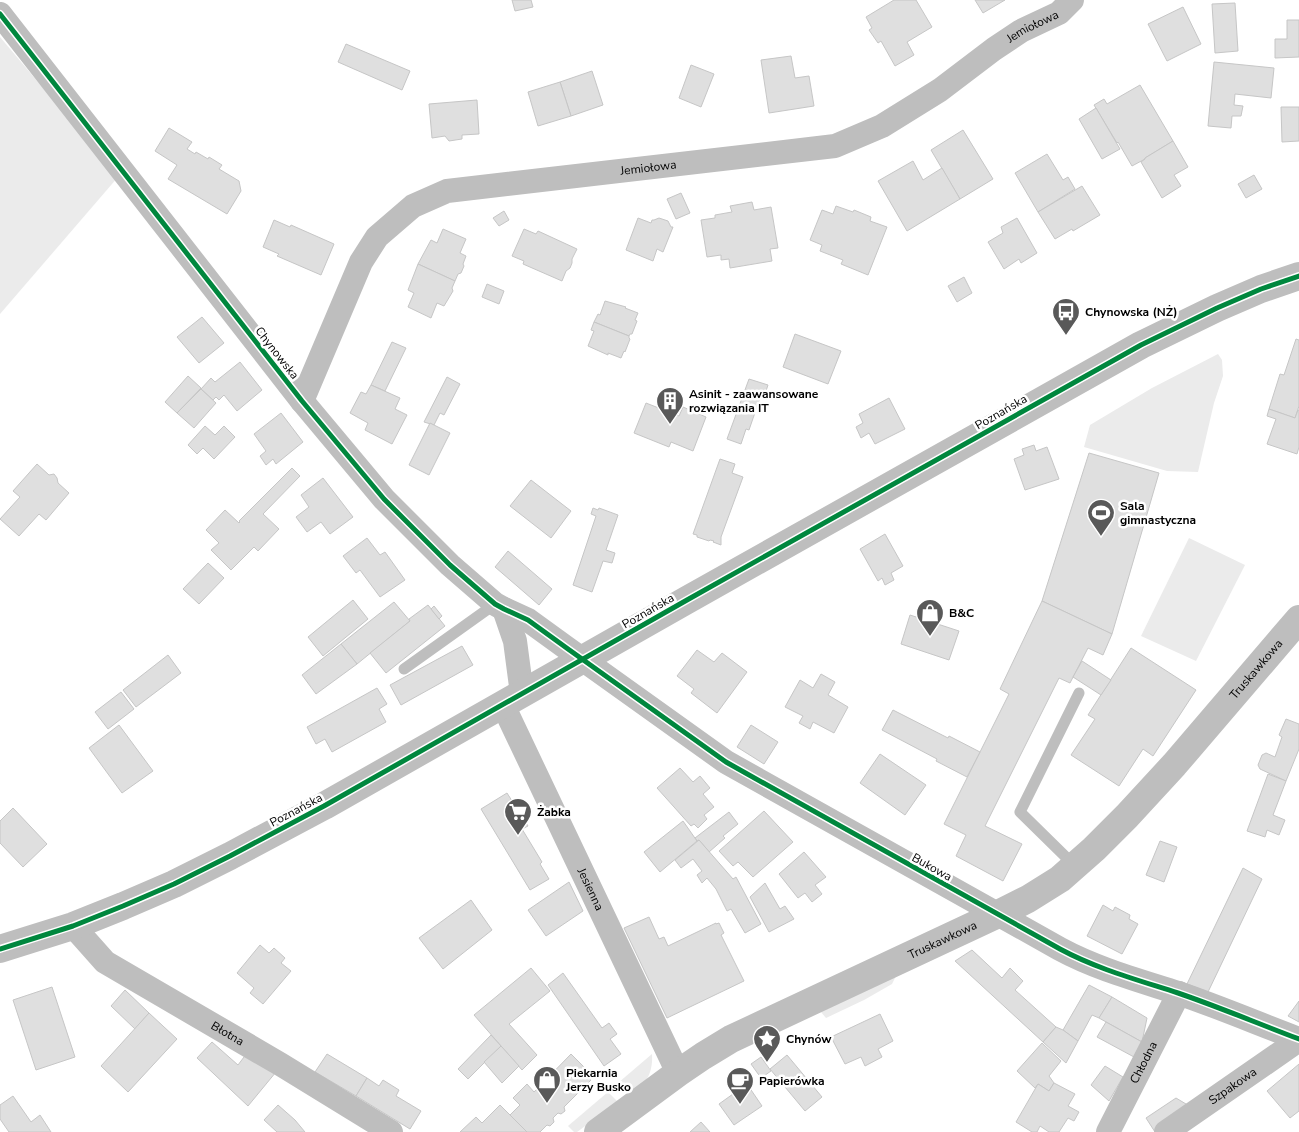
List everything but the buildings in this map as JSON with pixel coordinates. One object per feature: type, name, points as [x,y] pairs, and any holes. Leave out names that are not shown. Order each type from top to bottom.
[{"type":"street","name":"Jemiołowa","points":[[302,401],[362,262],[377,237],[413,206],[447,190],[836,146],[882,126],[907,111],[940,90],[1021,31],[1059,13],[1072,0]]},
{"type":"street","name":"Chynowska","points":[[0,14],[302,401],[384,500],[450,565],[499,607],[528,620],[583,660]]},
{"type":"street","name":"Poznańska","points":[[0,949],[73,926],[123,906],[174,884],[230,856],[324,806],[1141,345],[1217,308],[1261,289],[1299,276]]},
{"type":"street","name":"Chynowska","points":[[499,607],[515,641],[512,700]]},
{"type":"street","name":"Truskawkowa","points":[[598,1132],[678,1073],[732,1039],[1028,900],[1060,879],[1120,823],[1174,765],[1298,617]]},
{"type":"street","name":"Bukowa","points":[[583,660],[726,762],[1075,958],[1122,976],[1179,993],[1299,1040]]},
{"type":"street","name":"Jesienna","points":[[512,700],[678,1073]]},
{"type":"street","name":"Błotna","points":[[73,926],[105,962],[280,1064],[391,1132]]},
{"type":"street","name":"Chłodna","points":[[1108,1132],[1179,993]]},
{"type":"street","name":"Szpakowa","points":[[1166,1132],[1299,1040]]},
{"type":"lane","points":[[404,669],[499,607]]},
{"type":"lane","points":[[1075,866],[1020,812],[1079,693]]},
{"type":"shaded area","points":[[0,37],[118,177],[0,314]]},
{"type":"shaded area","points":[[1218,354],[1222,360],[1223,376],[1214,403],[1198,472],[1167,471],[1084,447],[1090,425],[1152,388]]},
{"type":"shaded area","points":[[1189,538],[1245,565],[1196,661],[1141,636]]},
{"type":"shaded area","points":[[896,976],[892,984],[864,1000],[826,1018],[821,1012],[822,1008]]},
{"type":"shaded area","points":[[652,1054],[651,1070],[643,1084],[632,1089],[618,1083]]},
{"type":"shaded area","points":[[608,1092],[618,1102],[577,1132],[574,1132],[568,1126]]},
{"type":"cycle path","points":[[0,14],[302,401],[384,499],[450,565],[495,604],[528,620],[726,762],[1060,949],[1103,968],[1193,998],[1299,1039]]},
{"type":"cycle path","points":[[0,949],[73,926],[123,906],[174,884],[230,856],[324,806],[1141,345],[1217,308],[1261,289],[1299,276]]},
{"type":"place","name":"Chynowska (NŻ)","points":[[1066,336]]},
{"type":"place","name":"Asinit - zaawansowane rozwiązania IT","points":[[670,425]]},
{"type":"place","name":"Sala gimnastyczna","points":[[1101,537]]},
{"type":"place","name":"B&C","points":[[930,637]]},
{"type":"place","name":"Żabka","points":[[518,836]]},
{"type":"place","name":"Chynów","points":[[767,1063]]},
{"type":"place","name":"Piekarnia Jerzy Busko","points":[[547,1104]]},
{"type":"place","name":"Papierówka","points":[[740,1105]]}]
